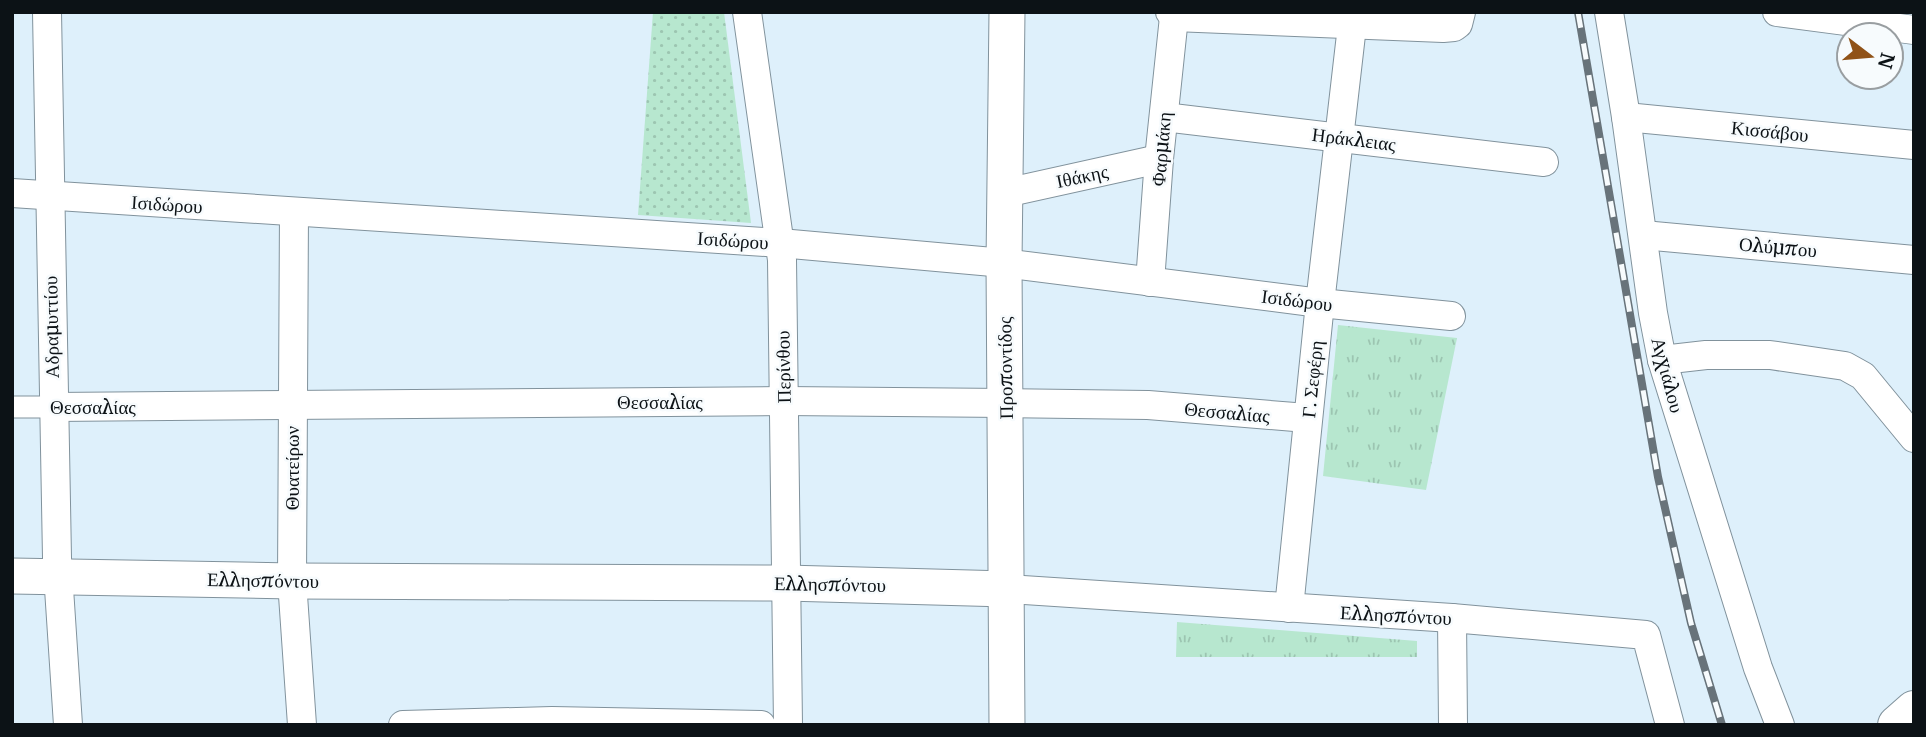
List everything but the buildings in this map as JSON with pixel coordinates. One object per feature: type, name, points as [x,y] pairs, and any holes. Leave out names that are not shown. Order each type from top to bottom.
[{"type":"main road","points":[[1897,725],[1914,710]]},
{"type":"street","name":"Αδραμυττίου","points":[[47,12],[48,196],[58,577],[68,725]]},
{"type":"street","name":"Περίνθου","points":[[747,12],[780,243],[788,725]]},
{"type":"street","name":"Προποντίδος","points":[[1007,12],[1004,263],[1007,725]]},
{"type":"street","name":"Αγχιάλου","points":[[1609,12],[1662,360],[1758,668],[1780,725]]},
{"type":"street","points":[[1777,12],[1914,30]]},
{"type":"street","points":[[1172,15],[1282,17],[1352,26],[1443,28],[1454,27],[1460,18]]},
{"type":"street","name":"Φαρμάκη","points":[[1150,282],[1172,15]]},
{"type":"street","name":"Γ. Σεφέρη","points":[[1289,608],[1307,418],[1352,26]]},
{"type":"street","name":"Ηράκλειας","points":[[1164,117],[1544,162]]},
{"type":"street","name":"Κισσάβου","points":[[1626,117],[1914,145]]},
{"type":"street","name":"Ιθάκης","points":[[1005,193],[1159,159]]},
{"type":"street","name":"Ισιδώρου","points":[[12,193],[780,243],[1004,263],[1320,303],[1451,316]]},
{"type":"street","name":"Θυατείρων","points":[[294,212],[292,580],[302,725]]},
{"type":"street","name":"Ολύμπου","points":[[1643,235],[1914,260]]},
{"type":"street","points":[[1662,360],[1706,355],[1770,355],[1846,366],[1863,376],[1914,438]]},
{"type":"street","name":"Θεσσαλίας","points":[[12,407],[784,401],[1148,405],[1307,418]]},
{"type":"street","name":"Ελλησπόντου","points":[[12,576],[786,583],[1007,589],[1452,618],[1646,635],[1670,725]]},
{"type":"street","points":[[1452,618],[1453,725]]},
{"type":"street","points":[[403,725],[552,722],[761,725]]},
{"type":"green space","points":[[653,12],[724,12],[751,223],[638,215]]},
{"type":"green space","points":[[1338,325],[1457,338],[1426,490],[1323,476]]},
{"type":"green space","points":[[1177,622],[1417,641],[1417,657],[1176,657]]},
{"type":"railway","points":[[1578,12],[1658,477],[1691,623],[1722,725]]}]
